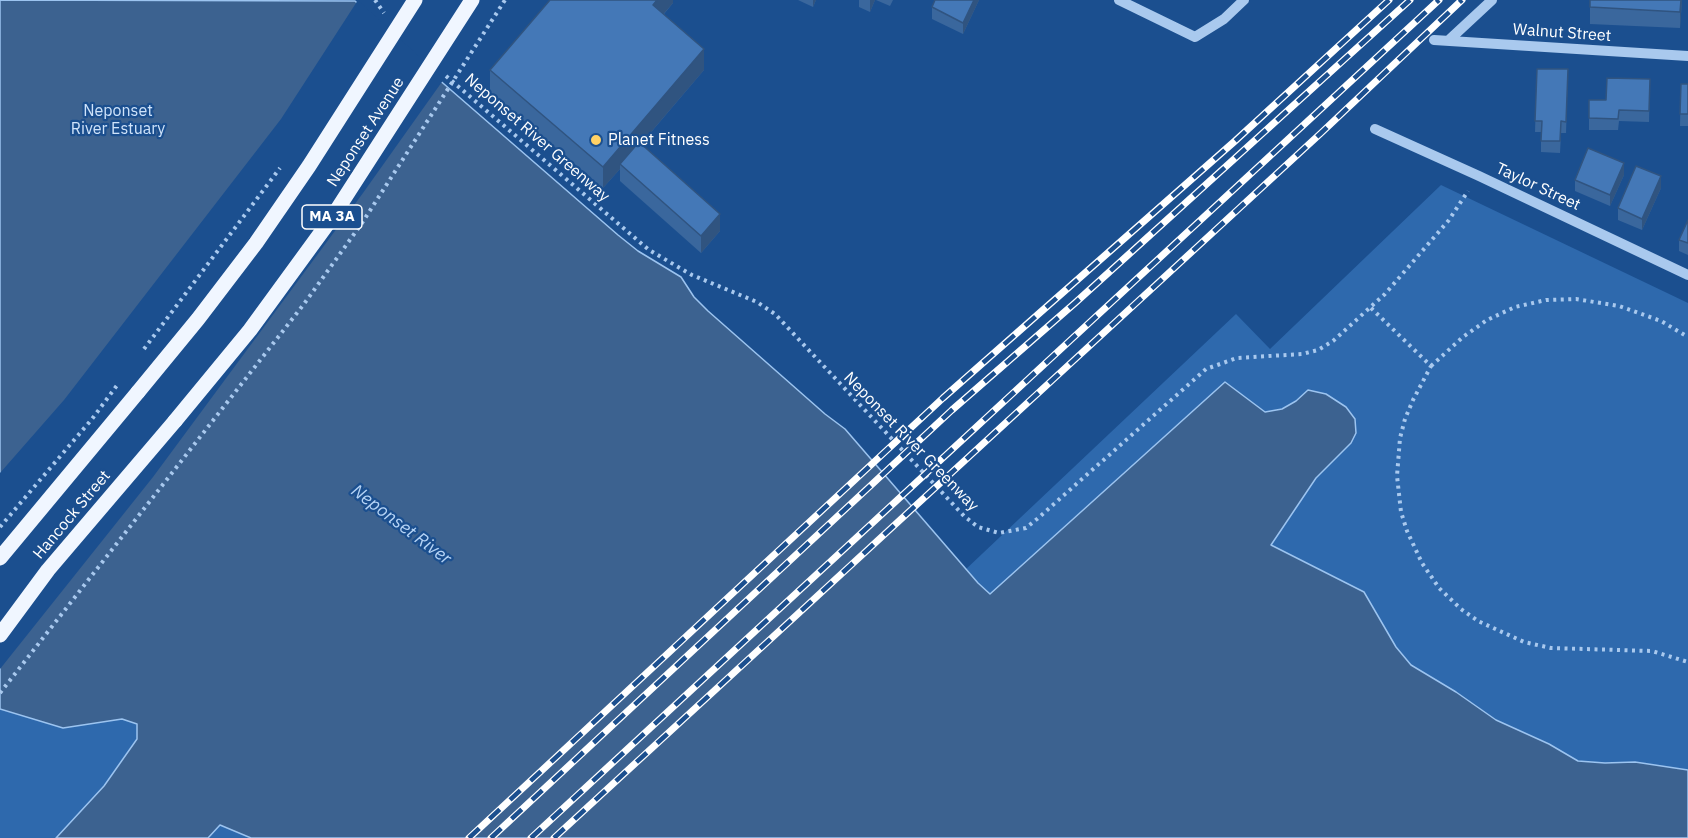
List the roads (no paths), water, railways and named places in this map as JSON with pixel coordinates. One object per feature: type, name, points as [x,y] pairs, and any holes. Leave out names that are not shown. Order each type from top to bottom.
[{"type":"main road","name":"Neponset Avenue","points":[[138,392],[256,243],[309,166],[415,0]]},
{"type":"main road","name":"Neponset Avenue","points":[[175,421],[250,330],[324,228],[472,0]]},
{"type":"main road","name":"Hancock Street","points":[[0,558],[138,392]]},
{"type":"main road","name":"Hancock Street","points":[[0,634],[48,570],[175,421]]},
{"type":"main road","points":[[0,622],[48,570]]},
{"type":"street","points":[[1119,0],[1195,37],[1224,19],[1244,0]]},
{"type":"street","points":[[1449,40],[1492,0]]},
{"type":"street","name":"Walnut Street","points":[[1434,40],[1688,56]]},
{"type":"street","name":"Taylor Street","points":[[1375,129],[1688,275]]},
{"type":"water","name":"Neponset River","points":[[0,0],[355,1],[414,58],[618,235],[638,251],[681,277],[694,297],[708,311],[845,429],[990,594],[1225,382],[1265,412],[1282,409],[1296,401],[1308,390],[1326,394],[1346,407],[1355,419],[1356,433],[1351,443],[1316,478],[1271,545],[1364,592],[1396,647],[1411,665],[1496,720],[1549,744],[1578,761],[1635,762],[1688,770],[1688,838],[251,838],[220,825],[208,838],[56,838],[104,786],[137,739],[137,724],[122,719],[63,728],[0,709]]},
{"type":"railway","points":[[469,838],[943,398],[1235,141],[1389,0]]},
{"type":"railway","points":[[491,838],[952,410],[1075,303],[1410,0]]},
{"type":"railway","points":[[531,838],[1439,0]]},
{"type":"railway","points":[[554,838],[1320,134],[1462,0]]},
{"type":"place","name":"Planet Fitness","points":[[596,140]]},
{"type":"park label","name":"Neponset River Estuary","points":[[118,120]]}]
